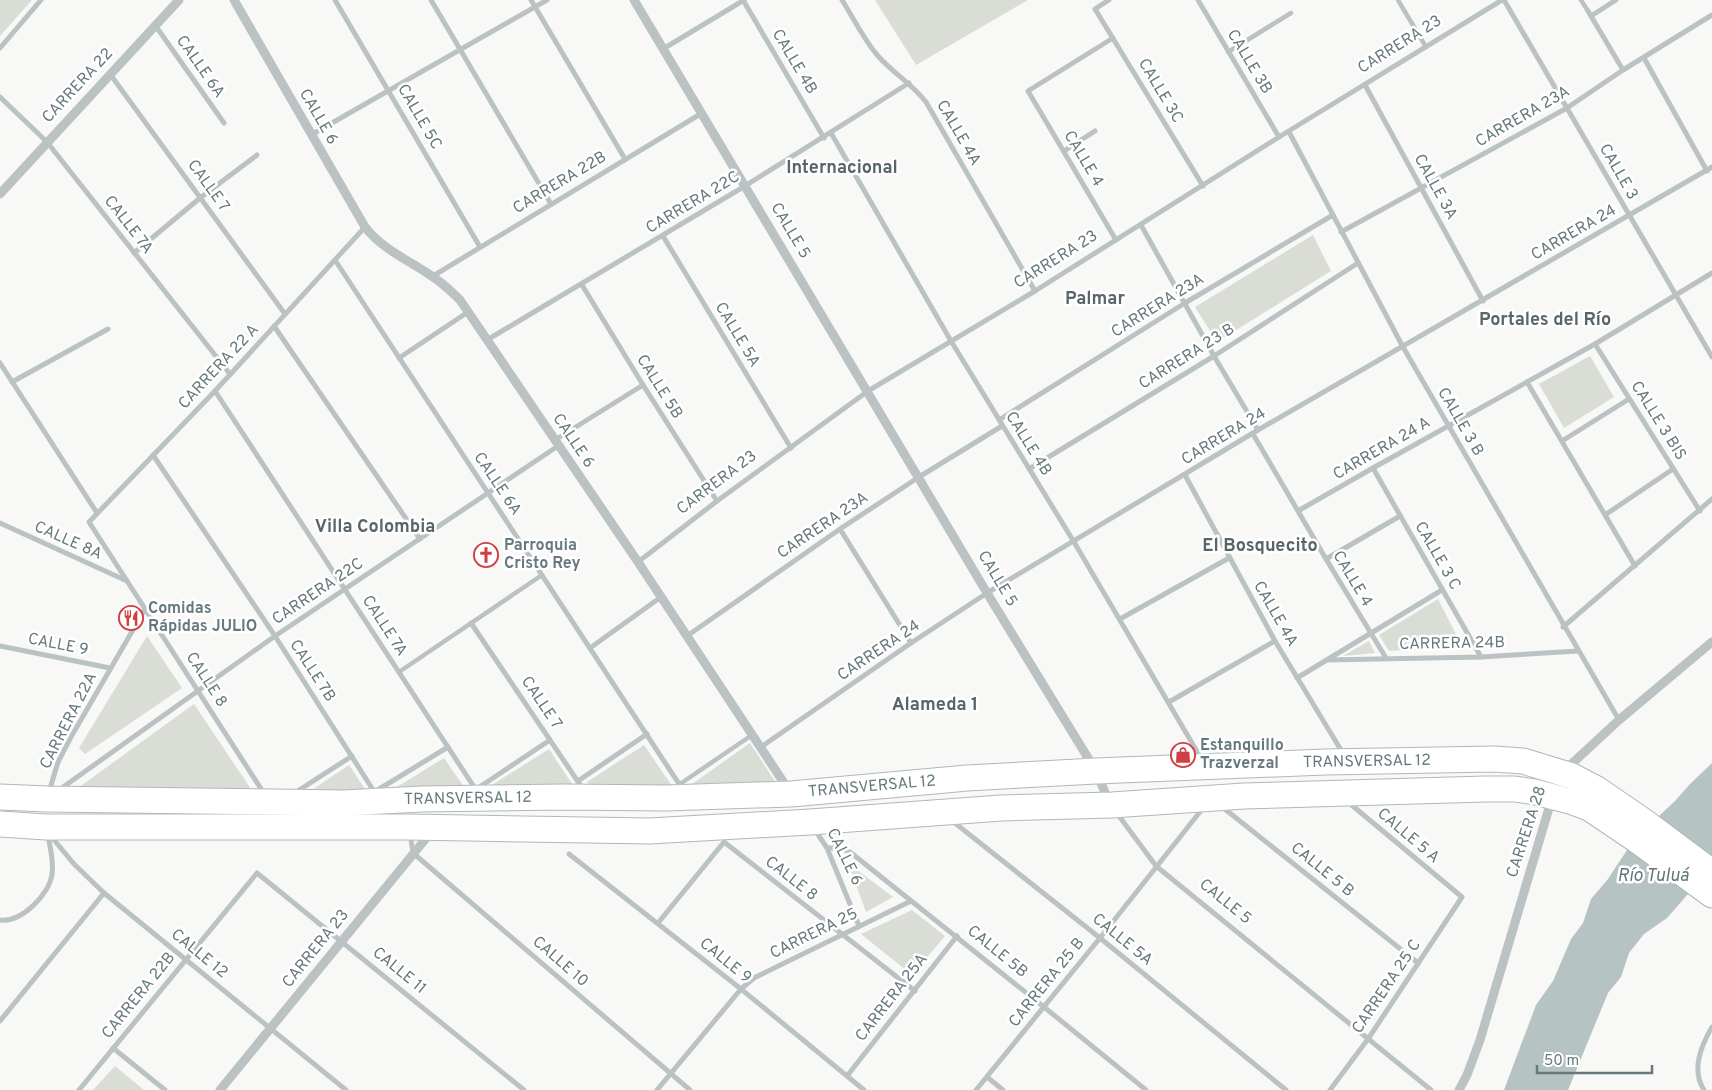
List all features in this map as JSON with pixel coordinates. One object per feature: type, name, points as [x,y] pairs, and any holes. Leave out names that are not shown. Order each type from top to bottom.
[{"type":"main road","name":"TRANSVERSAL 12","points":[[0,797],[47,813],[408,813],[479,794],[583,789],[684,791],[793,798],[967,778],[1096,770],[1494,759],[1523,761],[1558,784],[1589,808],[1640,830],[1711,887]]},
{"type":"main road","name":"TRANSVERSAL 12","points":[[0,824],[47,813],[275,802],[343,803],[378,797],[435,827],[650,831],[807,819],[1001,808],[1211,798],[1485,789],[1515,790],[1558,784]]},
{"type":"street","points":[[0,48],[41,0]]},
{"type":"street","name":"CARRERA 22","points":[[0,194],[179,0]]},
{"type":"street","name":"CALLE 6","points":[[234,0],[365,227],[380,243],[448,288],[468,312],[638,562],[793,798]]},
{"type":"street","name":"CALLE 5C","points":[[335,0],[480,247]]},
{"type":"street","points":[[431,0],[551,204]]},
{"type":"street","points":[[531,0],[625,159]]},
{"type":"street","points":[[311,135],[390,92],[547,0]]},
{"type":"street","name":"CALLE 5","points":[[634,0],[987,593],[1096,770],[1110,804],[1156,866],[1431,1090]]},
{"type":"street","points":[[663,49],[744,0]]},
{"type":"street","name":"CALLE 4B","points":[[744,0],[824,138]]},
{"type":"street","name":"CALLE 4A","points":[[842,0],[878,56],[888,67],[909,83],[926,102],[1035,291]]},
{"type":"street","name":"CALLE 3C","points":[[1109,0],[1095,9],[1203,186]]},
{"type":"street","name":"CALLE 3B","points":[[1198,0],[1279,137]]},
{"type":"street","points":[[1398,0],[1426,47]]},
{"type":"street","name":"CARRERA 23","points":[[638,562],[717,501],[868,391],[1035,291],[1279,137],[1503,0]]},
{"type":"street","name":"CALLE 3","points":[[1503,0],[1712,357]]},
{"type":"street","points":[[1581,0],[1624,70]]},
{"type":"street","points":[[1589,13],[1616,0]]},
{"type":"street","points":[[1228,52],[1290,13]]},
{"type":"street","name":"CARRERA 23A","points":[[1341,232],[1567,108],[1712,15]]},
{"type":"street","name":"CALLE 6A","points":[[155,25],[224,123]]},
{"type":"street","name":"CALLE 4","points":[[1113,38],[1028,90],[1116,240]]},
{"type":"street","points":[[1644,58],[1709,169]]},
{"type":"street","name":"CALLE 7","points":[[110,73],[285,314]]},
{"type":"street","name":"CARRERA 22C","points":[[487,340],[582,285],[831,134],[909,83]]},
{"type":"street","name":"CALLE 3A","points":[[1365,85],[1483,301]]},
{"type":"street","name":"CALLE 7A","points":[[0,97],[47,142],[230,374]]},
{"type":"street","name":"CARRERA 22B","points":[[432,276],[702,113]]},
{"type":"street","points":[[1064,151],[1095,131]]},
{"type":"street","name":"CALLE 3 B","points":[[1289,132],[1403,347],[1618,720]]},
{"type":"street","name":"CALLE 4B","points":[[831,134],[951,341],[1074,542],[1206,767]]},
{"type":"street","points":[[134,253],[200,198],[257,155]]},
{"type":"street","name":"CARRERA 24","points":[[761,747],[987,593],[1256,432],[1709,169]]},
{"type":"street","name":"CARRERA 23A","points":[[999,420],[1185,303],[1333,215]]},
{"type":"street","name":"CALLE 4","points":[[1141,225],[1298,511],[1386,658]]},
{"type":"street","name":"CARRERA 22 A","points":[[89,522],[215,391],[365,227]]},
{"type":"street","name":"CALLE 5A","points":[[662,236],[791,448]]},
{"type":"street","name":"CALLE 6A","points":[[335,260],[684,791]]},
{"type":"street","name":"CARRERA 23 B","points":[[1029,469],[1214,356],[1358,263]]},
{"type":"street","name":"CARRERA 24 A","points":[[1298,511],[1595,344],[1712,273]]},
{"type":"street","name":"CALLE 5B","points":[[582,285],[642,385],[717,501]]},
{"type":"street","points":[[399,358],[468,312]]},
{"type":"street","points":[[274,326],[420,539]]},
{"type":"street","points":[[12,382],[108,329]]},
{"type":"street","name":"CALLE 3 BIS","points":[[1595,344],[1700,511]]},
{"type":"street","points":[[0,363],[97,513]]},
{"type":"street","points":[[1527,382],[1636,566]]},
{"type":"street","name":"CARRERA 22C","points":[[47,813],[197,691],[274,636],[488,493],[556,443],[642,385]]},
{"type":"street","name":"CALLE 7A","points":[[215,391],[479,794]]},
{"type":"street","points":[[1562,441],[1629,399]]},
{"type":"street","name":"CARRERA 23A","points":[[687,636],[840,529],[1002,426]]},
{"type":"street","name":"CALLE 7B","points":[[153,455],[274,636],[378,797]]},
{"type":"street","name":"CALLE 3 C","points":[[1373,468],[1481,657]]},
{"type":"street","points":[[1605,515],[1673,469]]},
{"type":"street","name":"CALLE 4A","points":[[1185,475],[1275,641],[1348,762]]},
{"type":"street","points":[[1563,627],[1712,499]]},
{"type":"street","points":[[1326,559],[1400,516]]},
{"type":"street","name":"CALLE 8","points":[[89,522],[197,691],[275,802]]},
{"type":"street","name":"CALLE 8A","points":[[0,523],[127,581]]},
{"type":"street","points":[[840,529],[911,643]]},
{"type":"street","points":[[1120,619],[1229,558]]},
{"type":"street","points":[[399,672],[542,574]]},
{"type":"street","points":[[1298,678],[1442,590]]},
{"type":"street","points":[[590,648],[661,597]]},
{"type":"street","name":"CARRERA 22A","points":[[3,920],[20,915],[32,908],[47,889],[52,876],[52,856],[47,813],[58,762],[145,609]]},
{"type":"street","name":"CALLE 7","points":[[471,623],[583,789]]},
{"type":"street","points":[[1169,702],[1275,641]]},
{"type":"street","name":"CARRERA 28","points":[[1459,1090],[1467,1076],[1480,1040],[1558,784],[1618,720],[1712,642]]},
{"type":"street","name":"CALLE 9","points":[[0,646],[110,668]]},
{"type":"street","name":"CARRERA 24B","points":[[1327,660],[1481,657],[1578,651]]},
{"type":"street","points":[[583,789],[647,734]]},
{"type":"street","points":[[684,791],[752,734]]},
{"type":"street","points":[[479,794],[550,740]]},
{"type":"street","points":[[378,797],[448,747]]},
{"type":"street","points":[[275,802],[352,756]]},
{"type":"street","name":"CALLE 5 A","points":[[1338,794],[1462,897]]},
{"type":"street","name":"CARRERA 25 B","points":[[976,1090],[1211,798]]},
{"type":"street","name":"CALLE 5 B","points":[[1211,798],[1418,963]]},
{"type":"street","name":"CALLE 5A","points":[[941,812],[1100,938],[1286,1090]]},
{"type":"street","name":"CALLE 12","points":[[47,813],[52,838],[64,853],[104,893],[346,1090]]},
{"type":"street","points":[[408,813],[413,853]]},
{"type":"street","name":"CALLE 6","points":[[807,819],[827,848],[859,926]]},
{"type":"street","name":"CARRERA 23","points":[[220,1090],[435,827]]},
{"type":"street","name":"CALLE 8","points":[[658,924],[724,842],[914,991]]},
{"type":"street","name":"CALLE 5B","points":[[827,848],[839,848],[850,852],[957,936],[1146,1090]]},
{"type":"street","name":"CALLE 10","points":[[413,853],[690,1090]]},
{"type":"street","name":"CALLE 9","points":[[569,854],[741,989],[864,1090]]},
{"type":"street","name":"CARRERA 22B","points":[[79,1090],[257,873]]},
{"type":"street","name":"CALLE 11","points":[[257,873],[342,940],[524,1090]]},
{"type":"street","points":[[0,1021],[104,893]]},
{"type":"street","name":"CARRERA 25 C","points":[[1330,1090],[1368,1039],[1462,897]]},
{"type":"street","name":"CARRERA 25","points":[[657,1090],[741,989],[754,978],[911,901]]},
{"type":"street","name":"CARRERA 25A","points":[[847,1076],[957,936]]},
{"type":"street","points":[[1704,1090],[1698,1080],[1698,1063],[1701,1050],[1712,1027]]},
{"type":"street","points":[[112,1048],[165,1090]]},
{"type":"street","points":[[987,1077],[1003,1090]]},
{"type":"shaded area","points":[[0,0],[32,0],[0,36]]},
{"type":"shaded area","points":[[875,0],[1028,0],[916,65]]},
{"type":"shaded area","points":[[1313,235],[1331,271],[1217,342],[1195,307]]},
{"type":"shaded area","points":[[1590,356],[1614,397],[1564,428],[1539,384]]},
{"type":"shaded area","points":[[1438,599],[1462,646],[1389,651],[1379,635]]},
{"type":"shaded area","points":[[147,636],[182,688],[85,754],[79,748]]},
{"type":"shaded area","points":[[1369,641],[1375,653],[1343,656]]},
{"type":"shaded area","points":[[194,704],[253,792],[78,788]]},
{"type":"shaded area","points":[[750,743],[778,786],[688,787]]},
{"type":"shaded area","points":[[644,745],[672,786],[594,790],[587,782]]},
{"type":"shaded area","points":[[549,749],[576,790],[484,790]]},
{"type":"shaded area","points":[[444,758],[466,790],[387,793]]},
{"type":"shaded area","points":[[349,765],[369,795],[303,796]]},
{"type":"shaded area","points":[[848,863],[893,897],[866,912]]},
{"type":"shaded area","points":[[912,910],[945,936],[912,975],[861,934]]},
{"type":"shaded area","points":[[115,1066],[144,1090],[93,1090]]},
{"type":"water","name":"Río Tuluá","points":[[1712,763],[1712,858],[1702,878],[1667,918],[1644,934],[1629,953],[1621,977],[1608,993],[1568,1090],[1504,1090],[1536,1005],[1553,981],[1571,939],[1583,923],[1591,899],[1608,879],[1627,850]]},
{"type":"place","name":"Parroquia Cristo Rey","points":[[486,555]]},
{"type":"place","name":"Comidas Rápidas JULIO","points":[[131,618]]},
{"type":"place","name":"Estanquillo Trazverzal","points":[[1183,755]]},
{"type":"district","name":"Internacional","points":[[842,168]]},
{"type":"district","name":"Palmar","points":[[1095,299]]},
{"type":"district","name":"Portales del Río","points":[[1545,320]]},
{"type":"district","name":"Villa Colombia","points":[[375,527]]},
{"type":"district","name":"El Bosquecito","points":[[1260,546]]},
{"type":"district","name":"Alameda 1","points":[[935,705]]}]
